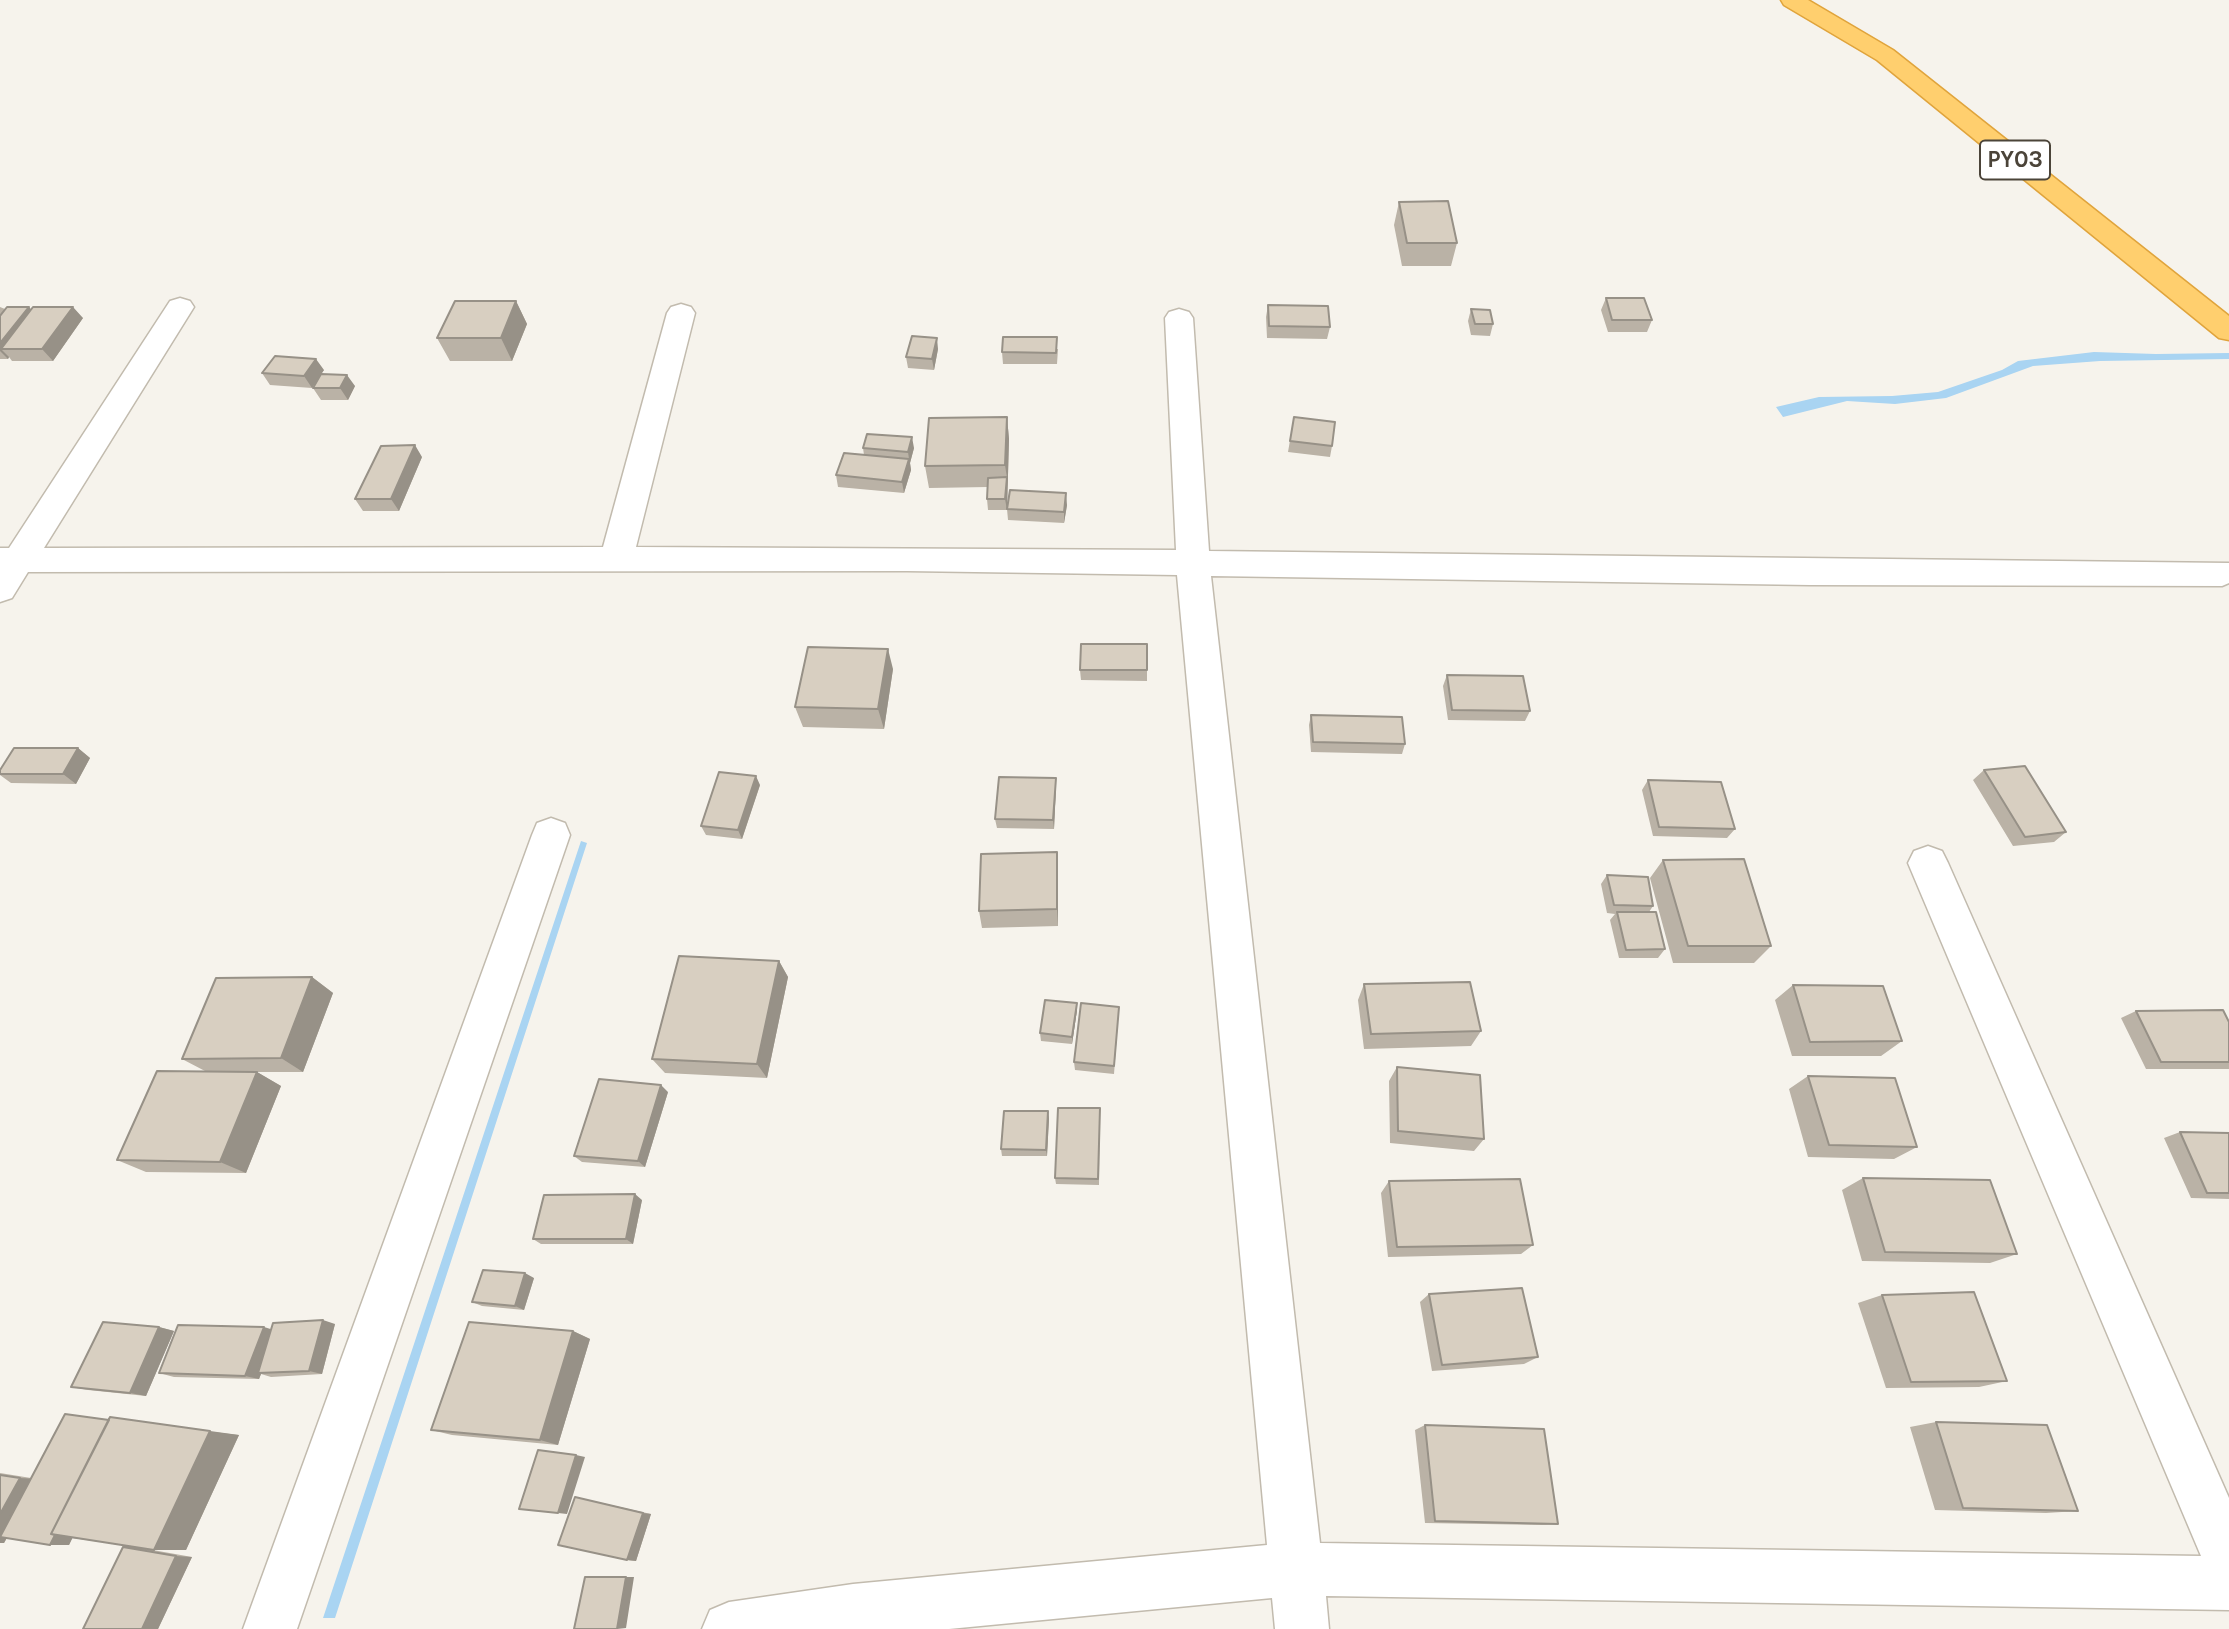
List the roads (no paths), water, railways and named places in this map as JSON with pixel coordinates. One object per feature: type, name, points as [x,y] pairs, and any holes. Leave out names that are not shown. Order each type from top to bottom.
[{"type":"highway","name":"PY03","points":[[1792,0],[1885,55],[2229,331]]},
{"type":"street","points":[[0,589],[9,561],[180,307]]},
{"type":"street","points":[[616,559],[681,313]]},
{"type":"street","points":[[1179,318],[1194,564],[1302,1629]]},
{"type":"street","points":[[9,561],[907,559],[1810,572],[2222,573]]},
{"type":"street","points":[[270,1629],[551,835]]},
{"type":"street","points":[[1928,863],[2229,1559]]},
{"type":"street","points":[[729,1629],[853,1611],[1296,1569],[2229,1583]]},
{"type":"water","points":[[2094,352],[2229,353],[2229,359],[2100,361],[2033,366],[1946,398],[1895,404],[1847,401],[1783,417],[1776,407],[1819,397],[1938,392],[2002,370],[2018,361]]},
{"type":"water","points":[[581,841],[587,843],[335,1618],[323,1618]]}]
